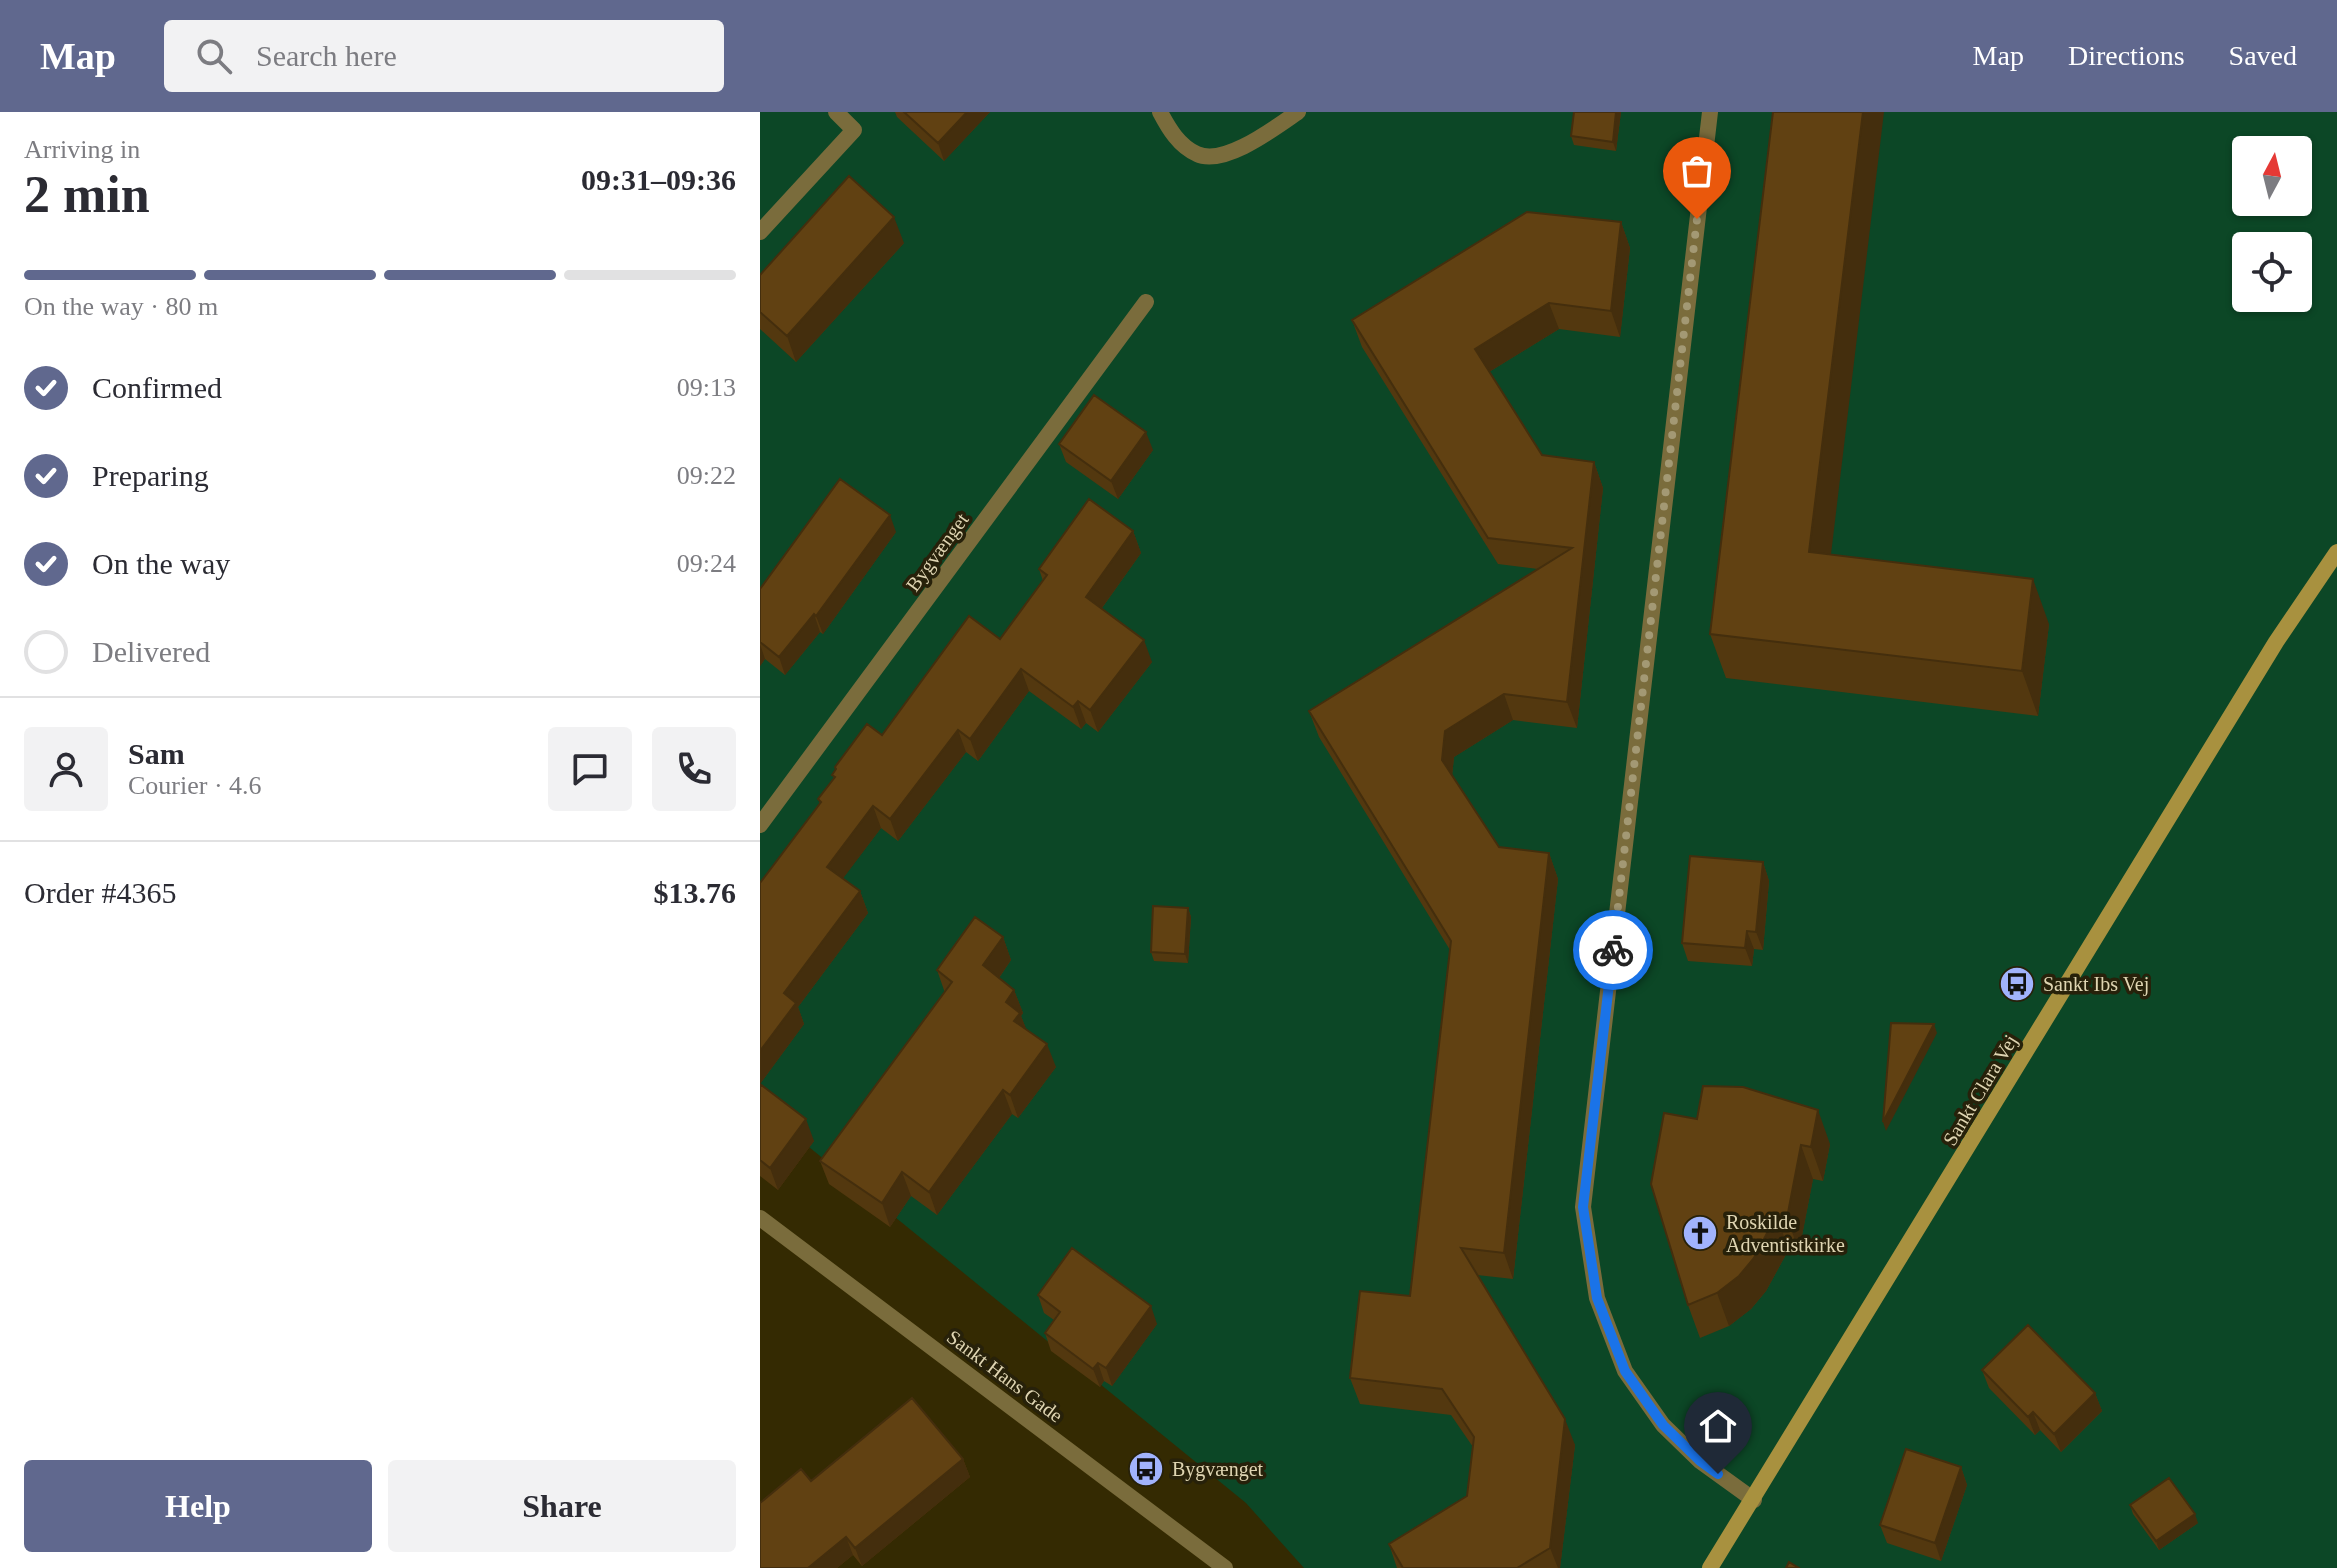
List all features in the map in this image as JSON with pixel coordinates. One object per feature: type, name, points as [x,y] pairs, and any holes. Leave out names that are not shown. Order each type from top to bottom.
[{"type":"main road","name":"Sankt Clara Vej","points":[[1710,1568],[2268,655],[2337,552]]},
{"type":"street","points":[[760,232],[854,130],[836,112]]},
{"type":"street","points":[[1160,112],[1182,145],[1200,156],[1230,152],[1255,142],[1298,112]]},
{"type":"street","points":[[1710,112],[1583,1207],[1597,1298],[1625,1371],[1663,1425],[1700,1461],[1754,1500]]},
{"type":"street","name":"Bygvænget","points":[[760,825],[1146,302]]},
{"type":"street","name":"Sankt Hans Gade","points":[[760,1218],[1225,1568]]},
{"type":"green space","points":[[760,112],[2337,112],[2337,1568],[1304,1568],[1246,1503],[760,1107]]},
{"type":"building","points":[[904,112],[967,112],[938,143]]},
{"type":"building","points":[[1574,112],[1616,112],[1613,142],[1571,136]]},
{"type":"building","points":[[1773,112],[1863,112],[1809,552],[2033,579],[2022,671],[1710,634]]},
{"type":"building","points":[[849,176],[894,217],[787,336],[760,312],[760,275]]},
{"type":"building","points":[[1527,212],[1621,222],[1611,311],[1549,303],[1475,349],[1542,455],[1594,462],[1567,702],[1504,694],[1445,731],[1442,760],[1499,847],[1549,853],[1504,1253],[1461,1248],[1565,1419],[1550,1548],[1517,1568],[1403,1568],[1389,1544],[1467,1496],[1474,1437],[1442,1389],[1350,1378],[1360,1291],[1410,1296],[1451,941],[1309,711],[1572,548],[1488,538],[1352,320]]},
{"type":"building","points":[[1094,395],[1146,432],[1111,481],[1059,444]]},
{"type":"building","points":[[840,479],[890,515],[816,616],[814,614],[779,657],[760,642],[760,589]]},
{"type":"building","points":[[1089,499],[1133,531],[1086,597],[1144,640],[1090,710],[1078,701],[1073,707],[1021,669],[970,739],[958,730],[890,819],[873,806],[827,867],[860,891],[784,993],[796,1003],[760,1051],[760,883],[821,802],[818,799],[835,777],[832,775],[835,767],[867,724],[882,735],[969,616],[1000,639],[1047,575],[1039,569]]},
{"type":"building","points":[[1690,856],[1763,862],[1756,932],[1747,931],[1745,948],[1682,943]]},
{"type":"building","points":[[1153,906],[1188,908],[1185,954],[1151,952]]},
{"type":"building","points":[[975,917],[1003,937],[983,965],[1014,990],[1006,1002],[1020,1013],[1014,1021],[1047,1044],[1010,1095],[1003,1090],[929,1192],[902,1172],[882,1203],[820,1161],[952,982],[937,970]]},
{"type":"building","points":[[1891,1023],[1934,1024],[1883,1122]]},
{"type":"building","points":[[760,1084],[806,1119],[770,1168],[760,1160]]},
{"type":"building","name":"Roskilde Adventistkirke","points":[[1703,1086],[1743,1087],[1818,1110],[1811,1147],[1801,1145],[1787,1218],[1776,1216],[1754,1258],[1739,1276],[1717,1293],[1688,1305],[1651,1184],[1664,1113],[1697,1119]]},
{"type":"building","points":[[1072,1248],[1151,1306],[1106,1368],[1098,1363],[1093,1369],[1045,1333],[1060,1312],[1038,1295]]},
{"type":"building","points":[[2028,1325],[2095,1393],[2054,1434],[2033,1412],[2028,1417],[1982,1370]]},
{"type":"building","points":[[912,1398],[963,1459],[855,1548],[846,1537],[808,1568],[760,1568],[760,1503],[801,1469],[811,1481]]},
{"type":"building","points":[[1906,1449],[1961,1467],[1935,1543],[1880,1525]]},
{"type":"building","points":[[2169,1478],[2195,1514],[2156,1541],[2130,1505]]},
{"type":"way so far","points":[[1613,950],[1697,219]]},
{"type":"place","name":"Sankt Ibs Vej","points":[[2017,984]]},
{"type":"place","name":"Roskilde Adventistkirke","points":[[1700,1233]]},
{"type":"place","name":"Bygvænget","points":[[1146,1469]]},
{"type":"route","points":[[1613,950],[1583,1207],[1597,1298],[1625,1371],[1663,1425],[1718,1474]]}]
